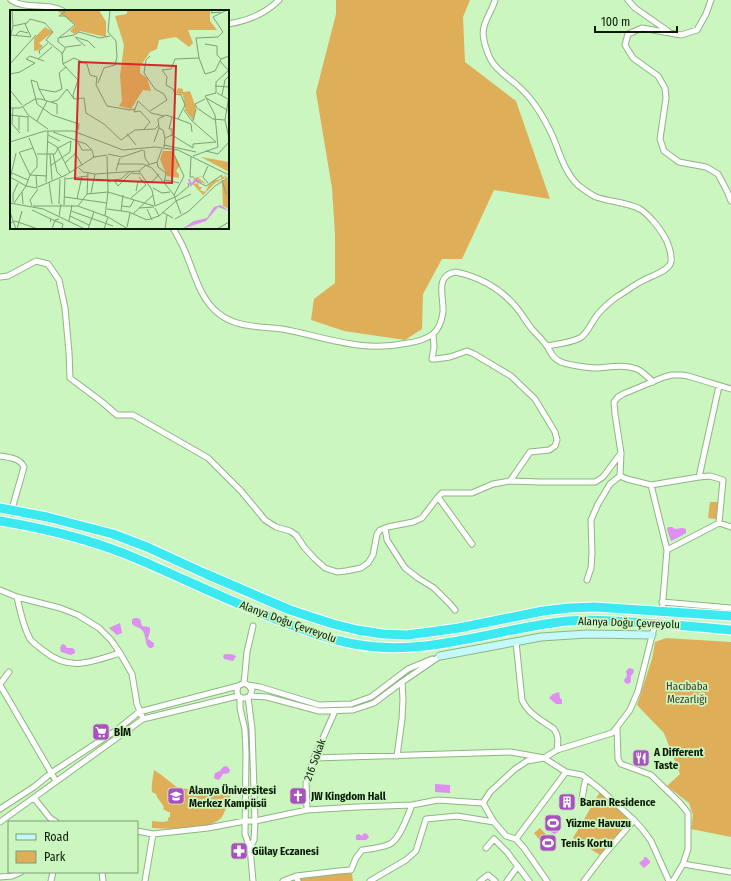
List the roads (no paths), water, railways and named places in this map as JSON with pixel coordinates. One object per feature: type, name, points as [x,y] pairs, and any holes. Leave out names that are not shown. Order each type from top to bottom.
[{"type":"highway","name":"Alanya Doğu Çevreyolu","points":[[0,508],[12,509],[113,534],[147,547],[290,610],[333,624],[383,634],[407,635],[430,632],[543,611],[569,608],[662,606],[731,616]]},
{"type":"highway","name":"Alanya Doğu Çevreyolu","points":[[0,521],[81,539],[111,548],[275,619],[330,639],[355,645],[386,648],[409,648],[488,636],[569,621],[596,620],[731,630]]},
{"type":"street","points":[[11,0],[19,4],[48,6],[61,10]]},
{"type":"street","points":[[229,24],[239,22],[261,13],[271,8],[279,0]]},
{"type":"street","points":[[495,0],[484,25],[483,32],[484,40],[491,60],[500,71],[522,89],[536,106],[552,135],[570,175],[578,184],[596,197],[630,205],[641,210],[665,237],[670,254],[671,262],[667,267],[655,275],[643,280],[609,303],[597,315],[581,337],[563,344],[547,346]]},
{"type":"street","points":[[628,0],[636,8],[671,33]]},
{"type":"street","points":[[711,0],[698,30],[681,35],[642,28],[628,34],[625,45],[633,58],[658,76],[665,88],[666,98],[660,139],[664,151],[679,162],[706,167],[718,174],[731,201]]},
{"type":"street","points":[[174,229],[210,306],[227,319],[236,323],[282,329],[357,346],[392,346],[412,342],[424,339],[433,334],[438,327],[442,320],[443,312],[442,282],[447,275],[456,272],[486,282],[508,298],[547,346],[551,355],[560,362],[589,368],[616,366],[631,367],[643,372],[653,382]]},
{"type":"street","points":[[0,277],[8,276],[36,261],[48,264],[59,280],[65,316],[70,378],[117,415],[133,415],[208,458],[242,491],[265,520],[276,527],[290,531],[296,535],[315,559],[325,568],[336,572],[346,572],[361,568],[368,563],[373,555],[377,534],[380,530],[413,522],[422,518],[442,493],[472,493],[493,484],[510,481],[595,482],[603,477],[621,454]]},
{"type":"street","points":[[433,334],[434,347],[432,359],[450,357],[466,351],[474,354],[511,376],[535,399],[555,432],[557,440],[555,446],[549,450],[530,452],[510,481]]},
{"type":"street","points":[[587,580],[591,568],[592,553],[591,520],[598,504],[610,484],[620,476],[621,454],[614,402],[623,394],[672,375],[688,376],[731,390]]},
{"type":"street","points":[[699,477],[720,386]]},
{"type":"street","points":[[0,456],[18,460],[23,464],[23,470],[12,509]]},
{"type":"street","points":[[620,476],[626,479],[651,485],[710,476],[723,480],[719,523]]},
{"type":"street","points":[[651,485],[667,550],[662,606],[731,608]]},
{"type":"street","points":[[438,497],[472,544]]},
{"type":"street","points":[[667,550],[719,523],[731,527]]},
{"type":"street","points":[[385,528],[387,540],[405,568],[434,588],[455,610]]},
{"type":"street","points":[[0,590],[17,597],[60,608],[78,615],[99,628],[111,640],[132,674],[137,704],[142,719]]},
{"type":"street","points":[[17,597],[24,624],[31,640],[51,657],[74,664],[87,663],[120,653]]},
{"type":"street","points":[[483,803],[490,792],[527,761],[544,758],[558,750],[612,733],[617,728],[630,710],[638,691],[654,624]]},
{"type":"street","points":[[250,848],[254,840],[255,821],[252,729],[249,697],[252,690],[246,684],[248,652],[253,626]]},
{"type":"street","points":[[0,810],[34,787],[51,773],[118,729],[140,712],[246,684],[260,686],[319,705],[350,704],[371,697],[408,669],[440,656],[541,637],[587,634],[652,635]]},
{"type":"street","points":[[516,642],[522,700],[530,712],[556,732],[558,739],[558,750]]},
{"type":"street","points":[[0,822],[142,719],[239,697],[267,697],[319,711],[352,710],[374,703],[440,656]]},
{"type":"street","points":[[9,672],[0,685],[56,781]]},
{"type":"street","points":[[397,756],[402,719],[402,682]]},
{"type":"street","points":[[238,686],[237,691],[245,730],[245,834],[250,848],[253,881]]},
{"type":"street","name":"216 Sokak","points":[[307,810],[306,783],[314,758],[334,711]]},
{"type":"street","points":[[617,728],[618,759],[621,764],[651,775],[680,803],[688,813],[688,849],[683,864],[673,881]]},
{"type":"street","points":[[314,758],[511,752],[544,758],[566,772],[582,775],[634,820],[651,841],[669,881]]},
{"type":"street","points":[[516,839],[566,772]]},
{"type":"street","points":[[582,799],[586,778]]},
{"type":"street","points":[[34,798],[50,818],[54,821]]},
{"type":"street","points":[[138,831],[153,834],[208,828],[245,821],[255,821],[307,810],[412,805],[438,800],[483,803]]},
{"type":"street","points":[[483,803],[494,822],[506,836],[516,839],[547,881]]},
{"type":"street","points":[[283,881],[351,870],[356,858],[362,850],[392,843],[408,817],[412,805]]},
{"type":"street","points":[[370,881],[406,860],[416,851],[426,819],[457,816],[494,822]]},
{"type":"street","points":[[584,881],[634,820]]},
{"type":"street","points":[[146,881],[153,834]]},
{"type":"street","points":[[486,848],[494,839],[507,852],[529,881]]},
{"type":"street","points":[[683,864],[731,872]]},
{"type":"street","points":[[507,881],[518,866]]},
{"type":"street","points":[[0,877],[12,876],[19,873]]},
{"type":"street","points":[[480,881],[488,875],[495,881]]},
{"type":"place","name":"BİM","points":[[101,732]]},
{"type":"place","name":"A Different Taste","points":[[641,758]]},
{"type":"place","name":"Alanya Üniversitesi Merkez Kampüsü","points":[[176,796]]},
{"type":"place","name":"JW Kingdom Hall","points":[[298,796]]},
{"type":"place","name":"Baran Residence","points":[[567,802]]},
{"type":"place","name":"Yüzme Havuzu","points":[[553,823]]},
{"type":"place","name":"Tenis Kortu","points":[[548,843]]},
{"type":"place","name":"Gülay Eczanesi","points":[[239,851]]},
{"type":"park label","name":"Hacıbaba Mezarlığı","points":[[687,692]]}]
